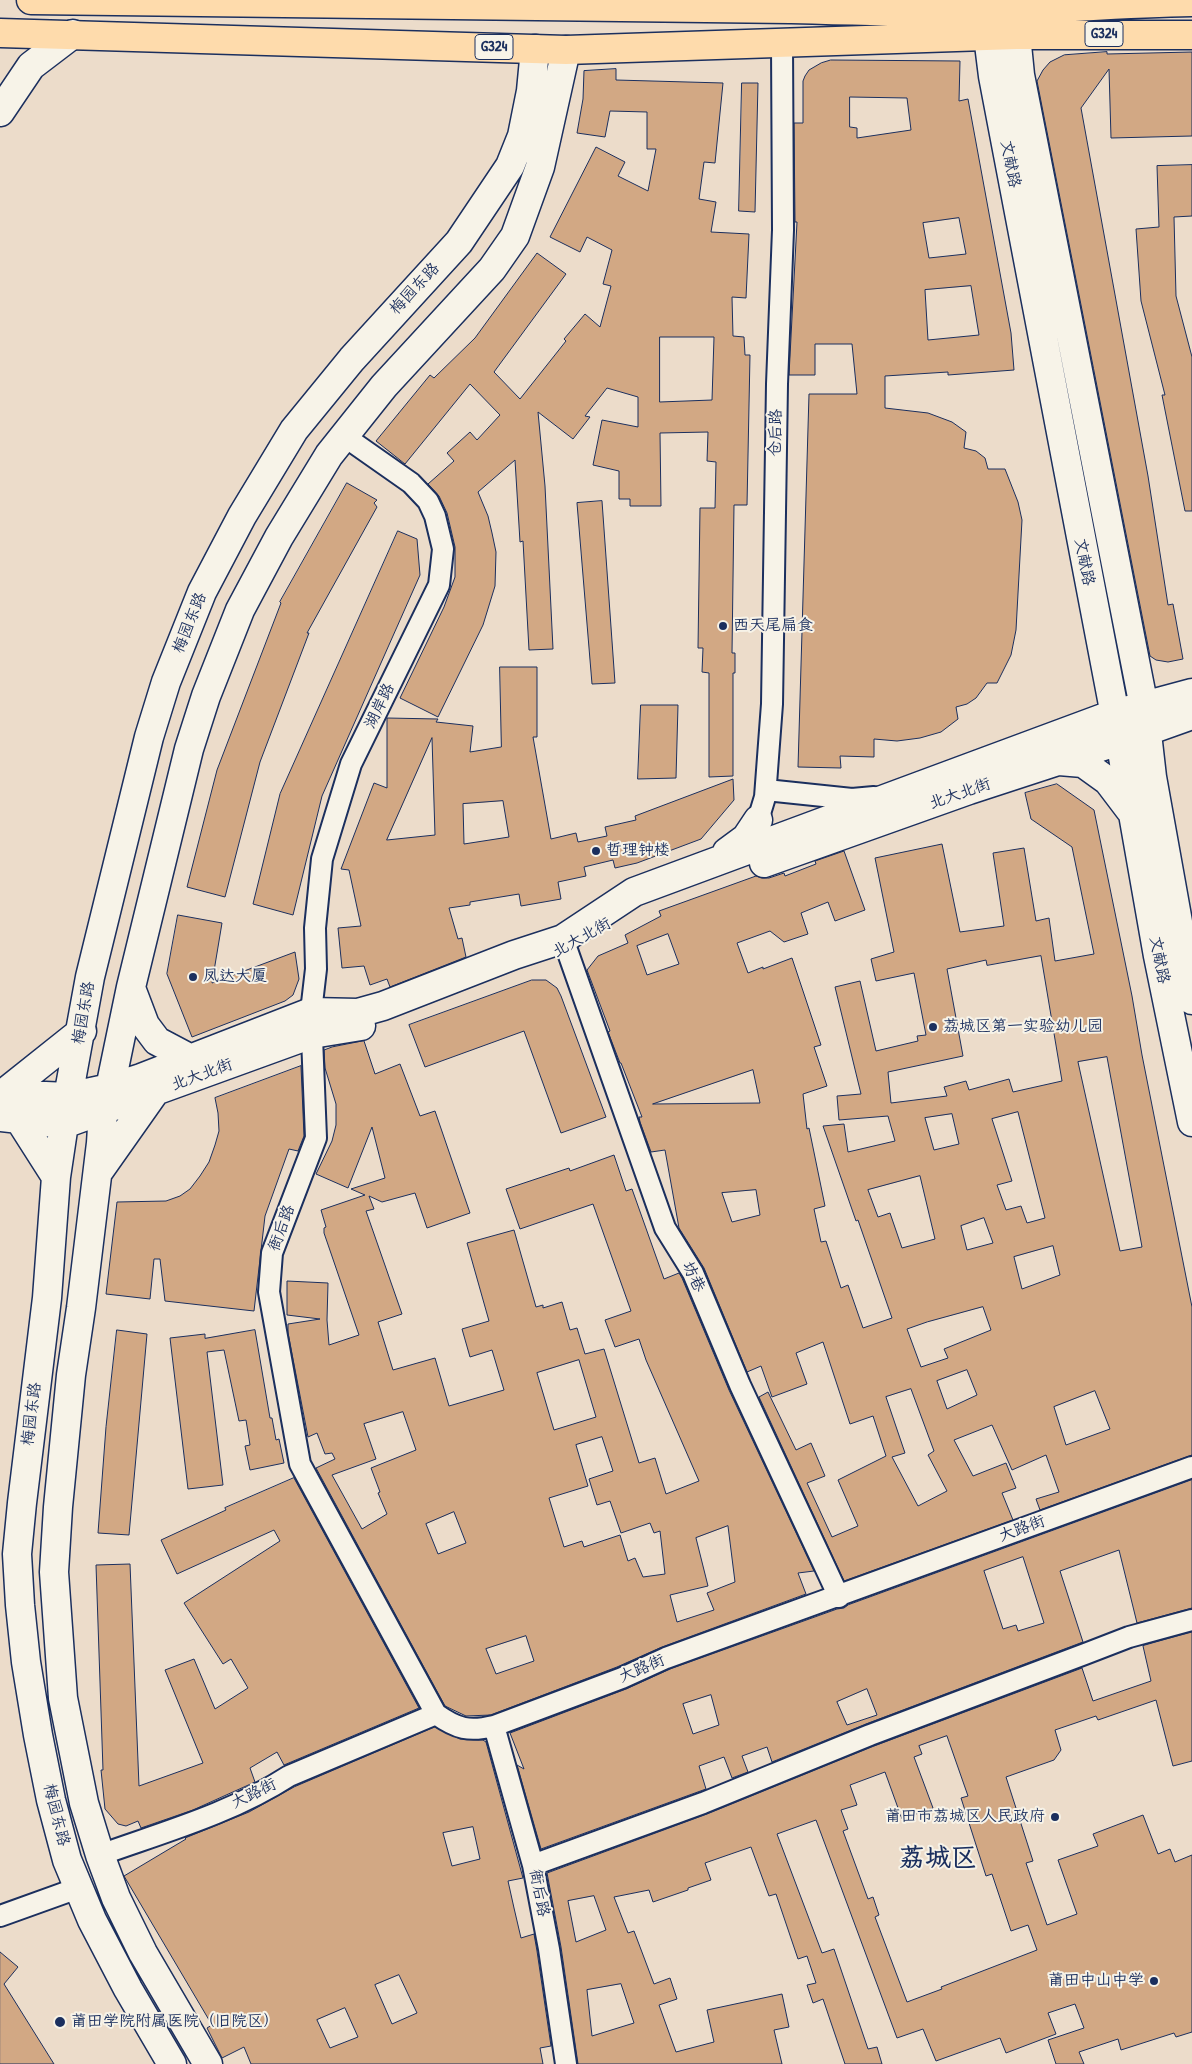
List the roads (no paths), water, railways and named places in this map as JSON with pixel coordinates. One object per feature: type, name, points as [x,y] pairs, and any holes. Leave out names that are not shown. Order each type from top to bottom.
[{"type":"highway","name":"G324","points":[[31,0],[790,5],[829,11],[999,15],[1192,35]]},
{"type":"highway","name":"G324","points":[[0,33],[566,50],[782,44],[999,15],[1123,2],[1192,2]]},
{"type":"main road","points":[[829,11],[862,0]]},
{"type":"main road","name":"文献路","points":[[999,15],[995,86],[1133,813],[1158,956],[1192,1122]]},
{"type":"main road","name":"文献路","points":[[999,15],[1020,75],[1150,722],[1174,905],[1192,1000]]},
{"type":"main road","points":[[0,112],[31,66],[73,34]]},
{"type":"main road","name":"梅园东路","points":[[172,2064],[119,1973],[78,1888],[68,1860],[51,1800],[38,1735],[25,1653],[20,1605],[9,1554],[28,1445],[47,1298],[56,1177],[68,1097],[82,1031],[90,977],[149,738],[166,682],[202,592],[242,516],[294,430],[352,359],[459,242],[510,166],[522,136],[531,91],[535,49]]},
{"type":"main road","name":"梅园东路","points":[[208,2064],[143,1953],[116,1898],[84,1803],[63,1698],[54,1572],[71,1375],[106,1100],[131,987],[189,749],[206,696],[240,610],[279,537],[328,455],[384,386],[492,268],[515,236],[540,167],[566,50]]},
{"type":"main road","points":[[1150,722],[1192,693]]},
{"type":"main road","name":"北大北街","points":[[5,1106],[64,1124],[106,1100],[191,1059],[312,1023],[383,1006],[514,955],[563,939],[634,892],[703,866],[1114,714],[1150,722]]},
{"type":"main road","points":[[1150,722],[1192,715]]},
{"type":"main road","name":"北大北街","points":[[5,1106],[68,1097],[106,1100],[154,1092],[312,1023],[353,1028],[382,1019],[566,950],[628,912],[969,790],[1119,742],[1150,722]]},
{"type":"main road","points":[[1059,761],[1083,763],[1096,772],[1108,781],[1133,813]]},
{"type":"main road","points":[[703,866],[746,838],[758,820]]},
{"type":"main road","points":[[131,987],[144,1025],[157,1041],[191,1059]]},
{"type":"main road","points":[[56,1177],[5,1106],[82,1031]]},
{"type":"main road","points":[[95,1177],[154,1092]]},
{"type":"street","name":"仓后路","points":[[758,820],[766,790],[772,704],[777,394],[783,230],[782,44]]},
{"type":"street","name":"湖岸路","points":[[312,1023],[316,969],[315,928],[322,860],[351,764],[439,585],[443,549],[435,516],[428,501],[411,483],[344,436]]},
{"type":"street","points":[[766,790],[852,799],[896,795]]},
{"type":"street","name":"坊巷","points":[[566,950],[665,1228],[693,1272],[740,1385],[839,1597]]},
{"type":"street","name":"衙后路","points":[[312,1023],[316,1138],[272,1253],[269,1292],[300,1464],[436,1714]]},
{"type":"street","name":"大路街","points":[[100,1855],[207,1816],[272,1786],[289,1776],[436,1714],[458,1728],[478,1730],[494,1726],[622,1678],[666,1658],[839,1597],[1192,1467]]},
{"type":"street","points":[[533,1865],[703,1803],[870,1735],[1112,1644],[1192,1620]]},
{"type":"street","name":"衙后路","points":[[494,1726],[533,1865],[549,1949],[566,2064]]},
{"type":"street","points":[[0,1916],[78,1888]]},
{"type":"place","name":"西天尾扁食","points":[[723,626]]},
{"type":"place","name":"哲理钟楼","points":[[596,851]]},
{"type":"place","name":"凤达大厦","points":[[193,977]]},
{"type":"place","name":"荔城区第一实验幼儿园","points":[[933,1027]]},
{"type":"place","name":"莆田市荔城区人民政府","points":[[1055,1817]]},
{"type":"place","name":"莆田中山中学","points":[[1154,1981]]},
{"type":"place","name":"莆田学院附属医院（旧院区）","points":[[60,2022]]},
{"type":"district","name":"荔城区","points":[[938,1859]]}]
